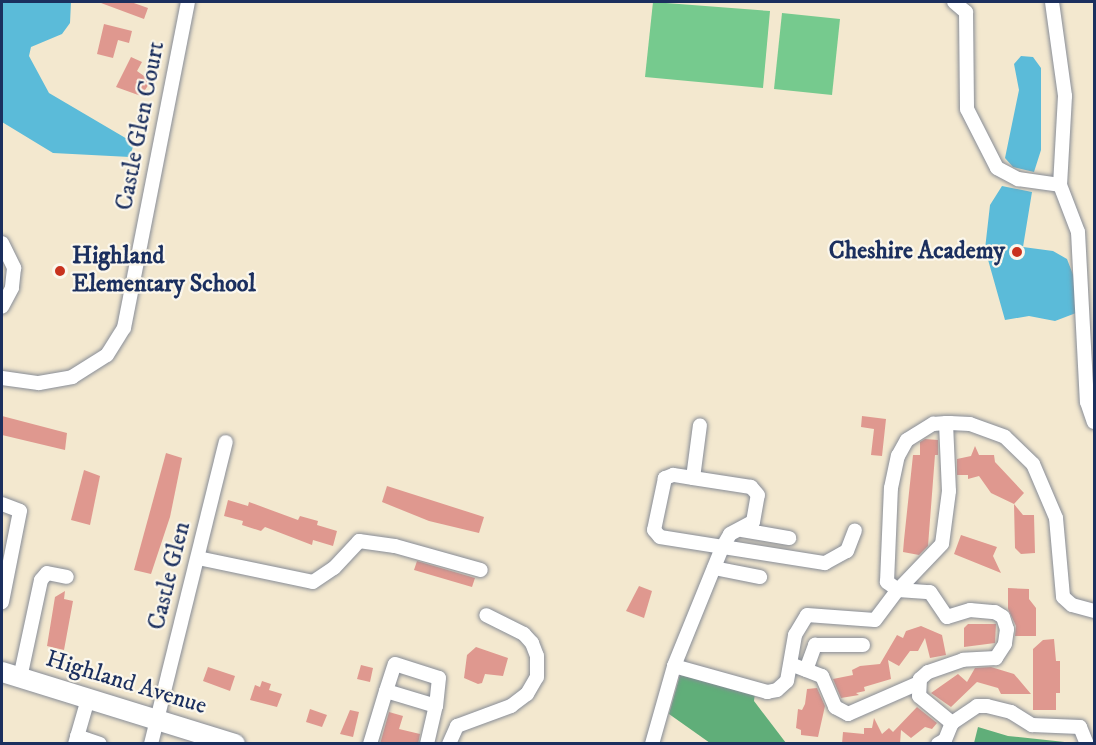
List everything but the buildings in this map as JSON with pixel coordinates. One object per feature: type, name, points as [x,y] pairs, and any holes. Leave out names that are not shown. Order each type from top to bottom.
[{"type":"highway","name":"Highland Avenue","points":[[11,675],[235,744]]},
{"type":"street","name":"Castle Glen Court","points":[[2,378],[39,383],[72,377],[107,355],[124,328],[188,2]]},
{"type":"street","points":[[954,2],[966,12],[967,109],[997,168],[1018,179],[1060,185]]},
{"type":"street","points":[[1052,2],[1065,96],[1060,185],[1078,232],[1087,402],[1095,422]]},
{"type":"street","points":[[2,243],[14,268],[12,288],[2,307]]},
{"type":"street","points":[[799,667],[795,635],[807,615],[875,620],[898,590],[932,558],[945,534],[949,490],[946,423]]},
{"type":"street","points":[[799,667],[822,676],[835,707],[848,714],[919,683],[928,672],[941,664],[996,658],[1003,651],[1007,629],[1003,617],[995,612],[970,610],[947,617],[930,592],[898,590],[887,582],[885,556],[898,456],[919,430],[946,423],[989,428],[1005,436],[1032,464],[1056,518],[1057,559],[1064,597],[1071,605],[1095,611]]},
{"type":"street","points":[[693,478],[700,425]]},
{"type":"street","name":"Castle Glen","points":[[151,744],[226,442]]},
{"type":"street","points":[[652,744],[674,666],[722,548],[730,534],[742,530],[753,522],[759,495],[751,487],[673,474],[665,478],[654,530],[660,537],[722,548],[825,563],[848,551],[855,530]]},
{"type":"street","points":[[2,504],[20,511],[2,602]]},
{"type":"street","points":[[742,530],[789,538]]},
{"type":"street","points":[[198,558],[313,582],[334,568],[359,541],[395,546],[481,570]]},
{"type":"street","points":[[714,568],[760,577]]},
{"type":"street","points":[[11,675],[41,580],[47,573],[68,577]]},
{"type":"street","points":[[449,744],[457,726],[511,706],[527,694],[537,677],[537,656],[532,643],[524,634],[486,615]]},
{"type":"street","points":[[674,666],[767,692],[777,690],[787,681],[815,645],[863,645]]},
{"type":"street","points":[[370,744],[395,664],[439,678],[436,706],[427,744]]},
{"type":"street","points":[[919,683],[919,696],[952,723]]},
{"type":"street","points":[[386,691],[436,706]]},
{"type":"street","points":[[88,699],[76,740],[100,744]]},
{"type":"street","points":[[938,744],[945,740],[952,723],[977,706],[1011,712],[1032,725],[1080,728],[1087,744]]},
{"type":"green space","points":[[653,2],[770,11],[763,88],[645,77]]},
{"type":"green space","points":[[782,13],[840,19],[832,95],[774,89]]},
{"type":"green space","points":[[680,675],[755,693],[754,701],[786,743],[710,743],[669,714]]},
{"type":"green space","points":[[978,727],[1008,736],[1074,743],[974,743]]},
{"type":"water","points":[[2,2],[71,2],[70,23],[62,34],[31,47],[29,56],[49,93],[134,143],[130,157],[53,153],[2,122]]},
{"type":"water","points":[[1021,56],[1033,57],[1041,68],[1041,150],[1034,172],[1013,167],[1005,158],[1019,90],[1014,64]]},
{"type":"water","points":[[1002,186],[1032,192],[1023,247],[1053,251],[1067,259],[1077,285],[1076,313],[1055,321],[1029,316],[1005,320],[985,249],[990,205]]},
{"type":"place","name":"Cheshire Academy","points":[[1017,252]]},
{"type":"place","name":"Highland Elementary School","points":[[60,271]]}]
